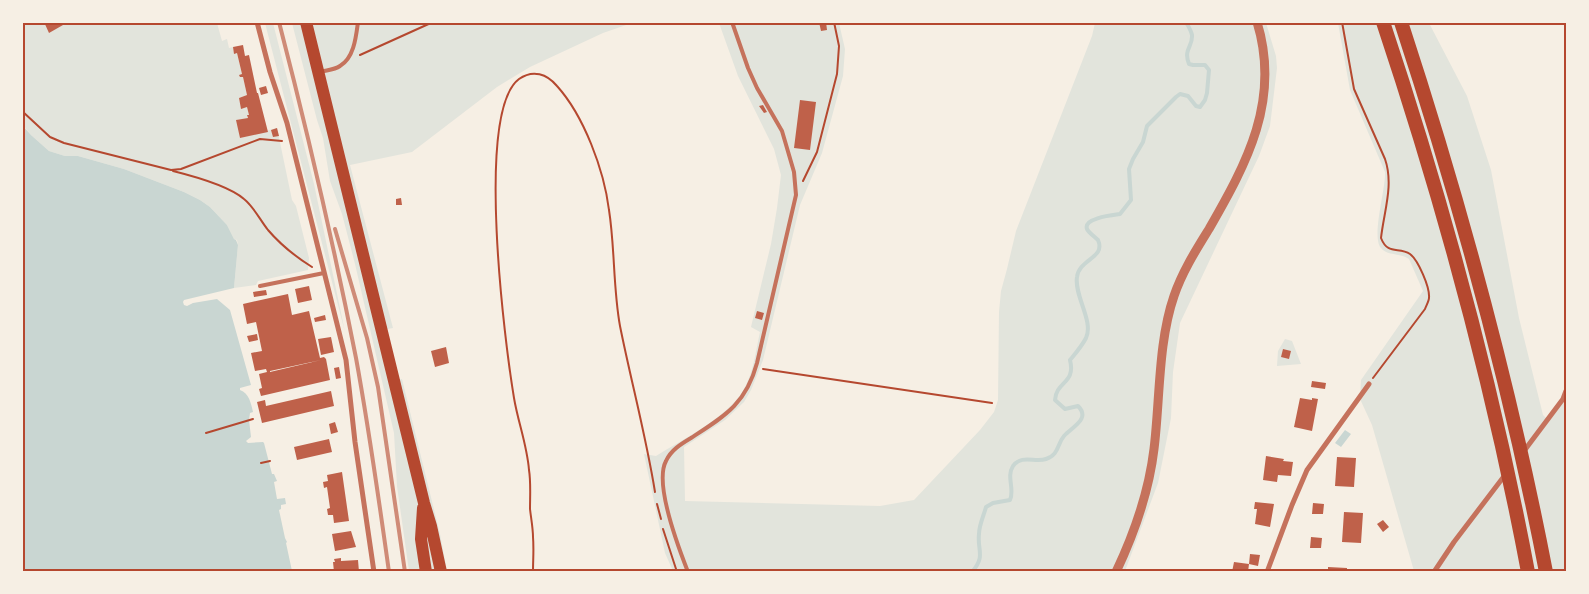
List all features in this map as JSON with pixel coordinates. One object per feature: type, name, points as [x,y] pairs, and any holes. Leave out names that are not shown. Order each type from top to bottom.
[{"type":"highway","points":[[1383,22],[1415,121],[1455,260],[1503,450],[1528,572]]},
{"type":"highway","points":[[1401,22],[1473,259],[1505,384],[1546,572]]},
{"type":"main road","points":[[306,22],[424,503],[420,539],[432,567]]},
{"type":"street","points":[[258,22],[270,72],[292,142],[322,273],[346,360],[360,479],[374,572]]},
{"type":"street","points":[[1116,572],[1137,519],[1152,465],[1166,328],[1173,297],[1192,257],[1238,176],[1263,107],[1266,81],[1265,56],[1257,22]]},
{"type":"street","points":[[1267,572],[1307,470],[1368,384]]},
{"type":"street","points":[[1434,572],[1454,542],[1545,424],[1566,391]]},
{"type":"lane","points":[[318,72],[339,67],[348,58],[354,44],[358,22]]},
{"type":"lane","points":[[688,572],[670,519],[662,473],[665,462],[670,453],[680,445],[731,411],[748,389],[756,368],[796,195],[794,172],[782,131],[754,81],[732,22]]},
{"type":"lane","points":[[260,286],[322,273]]},
{"type":"path","points":[[348,58],[433,22]]},
{"type":"path","points":[[796,195],[818,152],[838,74],[839,46],[834,22]]},
{"type":"path","points":[[1342,22],[1354,89],[1389,171],[1390,184],[1381,238],[1383,243],[1390,249],[1406,252],[1415,258],[1424,276],[1429,298],[1425,309],[1368,384]]},
{"type":"path","points":[[533,572],[529,470],[524,438],[514,402],[507,355],[499,277],[496,220],[497,153],[503,107],[510,90],[517,80],[526,75],[544,74],[552,80],[574,107],[593,150],[606,189],[610,210],[620,323],[649,456],[655,493]]},
{"type":"path","points":[[22,110],[50,137],[57,140],[171,170],[209,182],[240,197],[247,202],[269,232],[322,273]]},
{"type":"path","points":[[171,170],[181,169],[260,139],[292,142]]},
{"type":"path","points":[[756,368],[992,403]]},
{"type":"path","points":[[206,433],[253,419]]},
{"type":"path","points":[[261,463],[270,461]]},
{"type":"path","points":[[657,502],[677,572]]},
{"type":"shaded area","points":[[23,23],[217,23],[222,41],[227,39],[229,48],[233,47],[234,53],[237,53],[242,74],[240,77],[243,77],[247,95],[239,98],[241,108],[247,107],[249,115],[247,116],[248,118],[237,120],[240,138],[277,128],[292,200],[296,206],[309,258],[308,270],[258,281],[256,285],[234,288],[237,240],[234,239],[227,225],[210,207],[184,192],[124,169],[78,156],[65,156],[49,151],[23,125]]},
{"type":"shaded area","points":[[265,23],[273,23],[314,184],[345,332]]},
{"type":"shaded area","points":[[292,23],[632,23],[603,33],[530,67],[497,87],[412,152],[350,165],[393,328],[382,330],[394,381],[402,379],[440,534],[447,571],[409,571],[397,486],[394,433],[355,264],[342,214],[330,181],[323,138]]},
{"type":"shaded area","points":[[719,23],[839,23],[845,49],[843,76],[822,153],[800,205],[763,360],[744,402],[725,420],[684,447],[685,501],[880,506],[914,500],[980,430],[994,412],[998,400],[1001,291],[1016,231],[1092,36],[1095,23],[1266,23],[1276,56],[1277,68],[1270,126],[1259,156],[1180,323],[1173,372],[1171,418],[1158,483],[1125,571],[673,571],[665,553],[644,454],[656,456],[719,416],[740,396],[749,379],[760,332],[751,327],[771,244],[781,175],[774,149],[738,76]]},
{"type":"shaded area","points":[[1338,23],[1429,23],[1467,96],[1491,170],[1519,318],[1543,415],[1547,419],[1566,391],[1566,571],[1414,571],[1372,425],[1360,399],[1361,380],[1423,291],[1409,259],[1384,251],[1378,242],[1378,224],[1385,172],[1350,90]]},
{"type":"shaded area","points":[[22,125],[49,151],[65,156],[78,156],[124,169],[184,192],[210,207],[227,225],[238,245],[234,288],[184,300],[183,302],[187,306],[193,303],[217,299],[230,310],[251,385],[240,388],[240,390],[246,393],[253,412],[250,413],[249,420],[251,437],[246,441],[248,443],[264,443],[272,474],[274,474],[277,481],[274,482],[277,499],[285,498],[286,504],[281,505],[279,510],[292,571],[23,571]]},
{"type":"shaded area","points":[[1285,339],[1292,341],[1301,364],[1277,366],[1278,351]]},
{"type":"shaded area","points":[[1345,430],[1351,434],[1341,447],[1335,443]]},
{"type":"building","points":[[44,22],[61,22],[63,25],[49,33]]},
{"type":"building","points":[[819,22],[826,22],[827,30],[821,31]]},
{"type":"building","points":[[243,45],[245,56],[249,55],[268,132],[240,138],[236,120],[248,118],[247,115],[249,115],[247,107],[241,109],[239,98],[247,95],[243,77],[239,75],[242,74],[237,53],[234,54],[233,47]]},
{"type":"building","points":[[266,86],[268,93],[261,95],[259,88]]},
{"type":"building","points":[[800,100],[816,102],[810,150],[794,148]]},
{"type":"building","points":[[763,105],[767,112],[764,113],[759,106]]},
{"type":"building","points":[[277,128],[279,136],[273,137],[271,130]]},
{"type":"building","points":[[401,198],[402,205],[396,205],[396,199]]},
{"type":"building","points":[[309,286],[312,300],[298,303],[295,289]]},
{"type":"building","points":[[266,290],[267,295],[254,297],[253,292]]},
{"type":"building","points":[[288,294],[292,315],[309,311],[320,358],[324,357],[326,359],[330,380],[261,396],[259,389],[262,388],[259,374],[267,372],[266,369],[255,371],[251,353],[262,351],[256,322],[247,324],[243,304]],"holes":[[[321,360],[270,372],[270,371]]]},
{"type":"building","points":[[757,311],[764,313],[762,320],[755,318]]},
{"type":"building","points":[[325,315],[326,320],[315,322],[314,318]]},
{"type":"building","points":[[257,334],[258,340],[249,342],[247,336]]},
{"type":"building","points":[[331,337],[334,352],[321,355],[318,339]]},
{"type":"building","points":[[446,347],[449,363],[435,367],[431,351]]},
{"type":"building","points":[[1283,349],[1291,351],[1289,359],[1281,357]]},
{"type":"building","points":[[339,367],[341,378],[336,379],[334,368]]},
{"type":"building","points":[[1312,381],[1326,383],[1325,389],[1311,387]]},
{"type":"building","points":[[331,391],[334,406],[262,423],[257,402],[265,400],[266,406]]},
{"type":"building","points":[[1300,398],[1318,399],[1312,431],[1294,427]]},
{"type":"building","points":[[335,422],[338,432],[331,434],[329,424]]},
{"type":"building","points":[[329,439],[332,452],[297,460],[294,447]]},
{"type":"building","points":[[1266,456],[1293,462],[1291,476],[1278,475],[1277,482],[1263,480]]},
{"type":"building","points":[[1337,457],[1356,458],[1354,487],[1335,486]]},
{"type":"building","points":[[342,472],[349,521],[334,523],[333,515],[328,515],[327,509],[330,508],[327,487],[324,488],[323,482],[328,481],[327,475]]},
{"type":"building","points":[[1255,502],[1274,504],[1270,527],[1255,524],[1257,509],[1254,509]]},
{"type":"building","points":[[1313,503],[1324,504],[1323,514],[1312,514]]},
{"type":"building","points":[[1344,512],[1363,513],[1361,543],[1342,542]]},
{"type":"building","points":[[1383,520],[1389,527],[1383,532],[1377,524]]},
{"type":"building","points":[[351,531],[356,547],[335,551],[332,534]]},
{"type":"building","points":[[1311,537],[1322,538],[1321,548],[1310,548]]},
{"type":"building","points":[[1250,554],[1260,555],[1258,566],[1249,564]]},
{"type":"building","points":[[341,558],[341,561],[358,560],[359,572],[334,572],[334,559]]},
{"type":"building","points":[[1234,562],[1249,564],[1248,572],[1232,572]]},
{"type":"building","points":[[1328,567],[1347,568],[1347,572],[1328,572]]},
{"type":"waterway","points":[[972,572],[979,562],[979,531],[986,507],[993,503],[1010,500],[1012,492],[1010,474],[1013,466],[1020,460],[1042,460],[1053,455],[1064,436],[1081,419],[1082,415],[1078,406],[1065,409],[1055,400],[1056,394],[1070,374],[1070,360],[1086,338],[1088,331],[1086,316],[1078,292],[1077,277],[1082,266],[1095,255],[1099,246],[1098,240],[1087,229],[1087,225],[1089,222],[1099,218],[1120,214],[1131,200],[1129,169],[1143,142],[1147,126],[1180,94],[1188,96],[1196,106],[1200,107],[1205,100],[1209,70],[1205,65],[1189,64],[1187,55],[1192,35],[1186,22]]},
{"type":"railway","points":[[279,22],[320,190],[356,358],[370,438],[389,572]]},
{"type":"railway","points":[[335,229],[367,338],[378,387],[405,572]]}]
